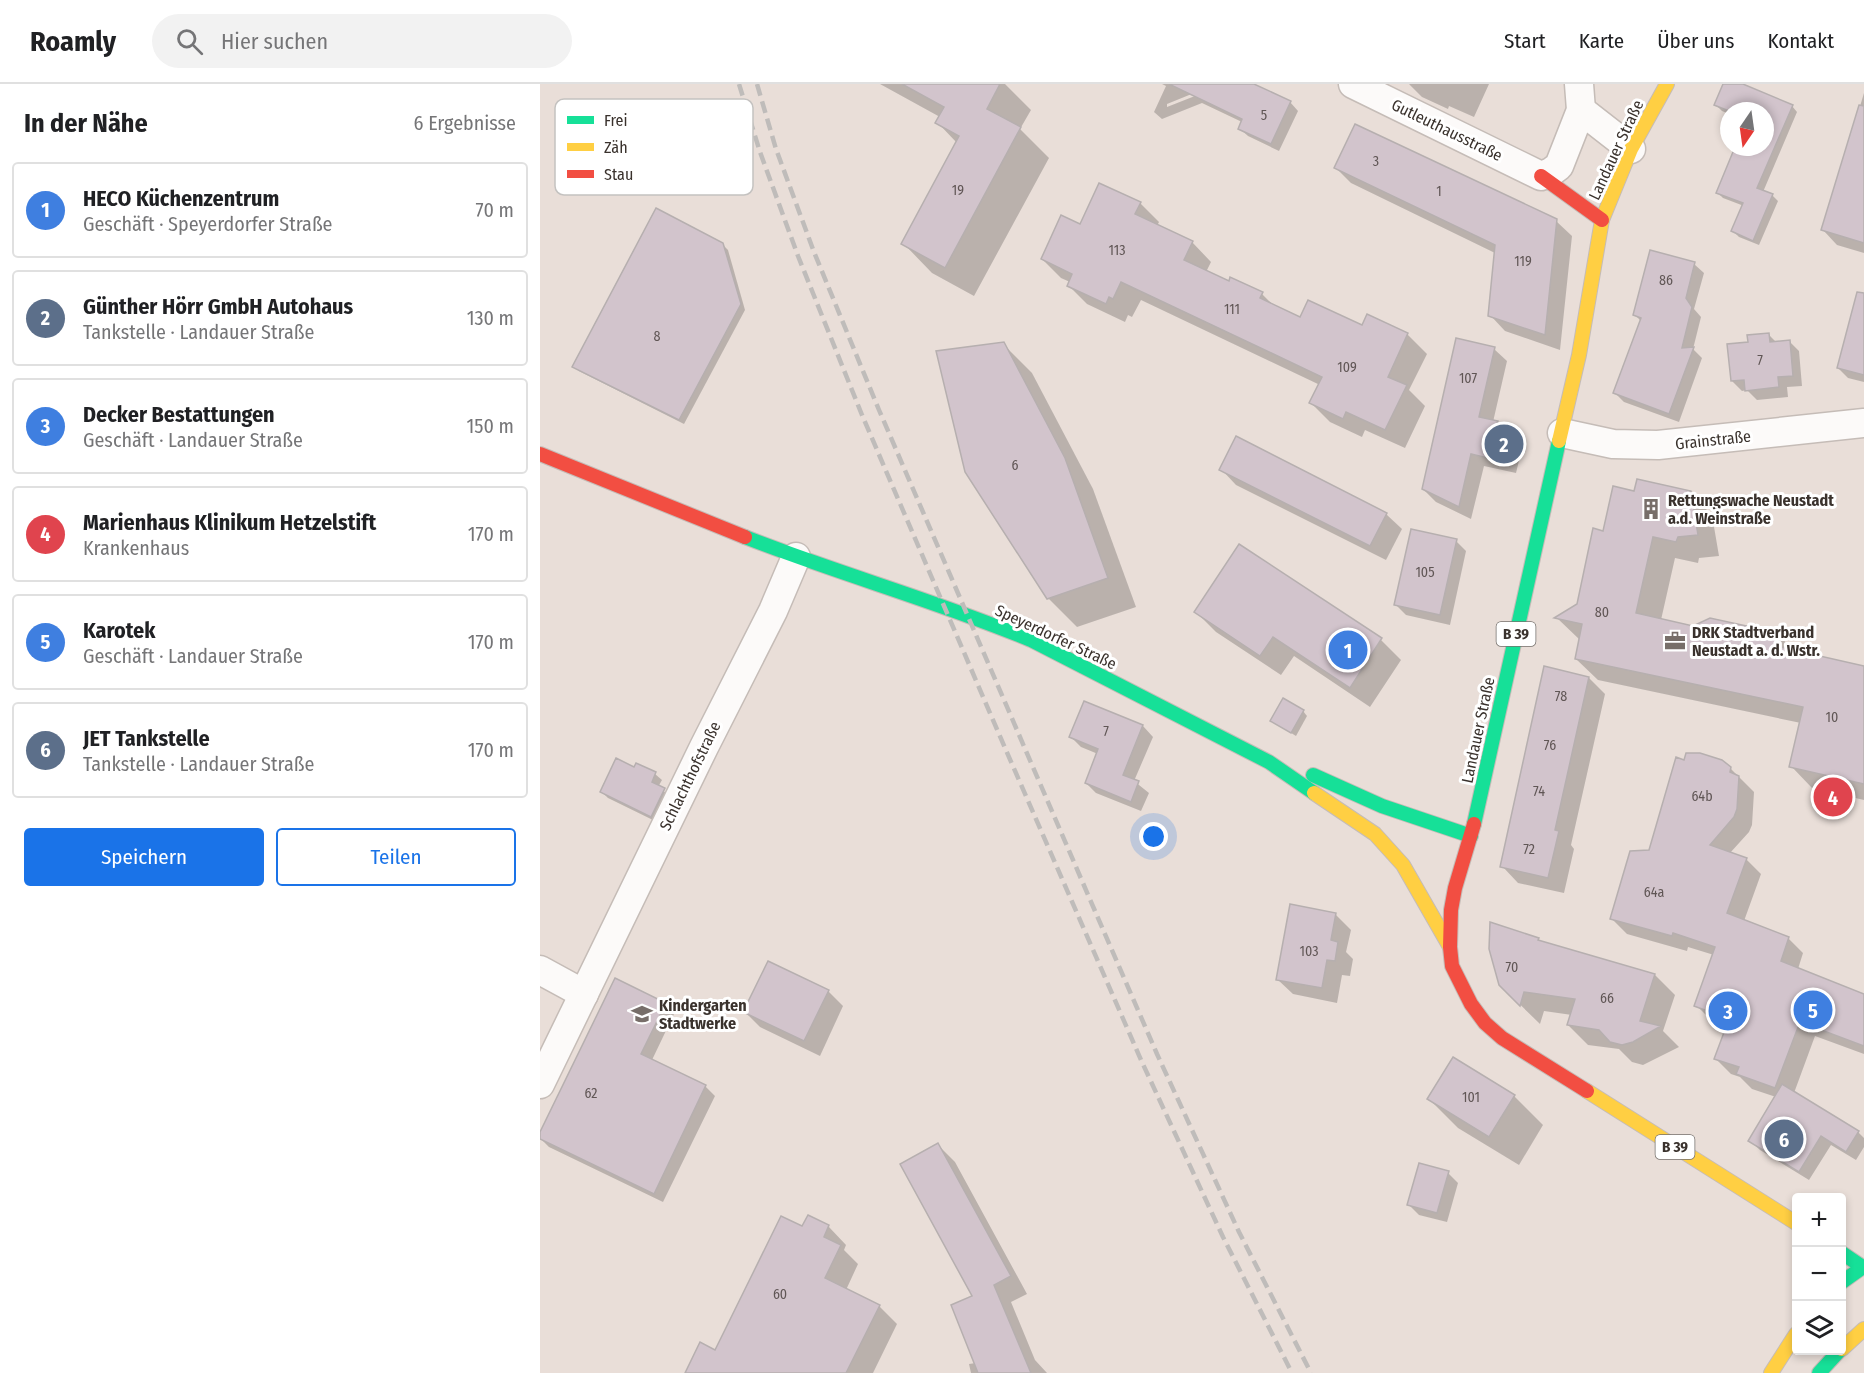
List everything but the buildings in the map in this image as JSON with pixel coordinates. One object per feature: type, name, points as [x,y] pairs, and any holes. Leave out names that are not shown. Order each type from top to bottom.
[{"type":"street","name":"Gutleuthausstraße","points":[[1353,84],[1541,176]]},
{"type":"street","name":"Landauer Straße","points":[[1667,84],[1606,194],[1579,355],[1471,836],[1455,888],[1451,910],[1452,966],[1471,1004],[1485,1023],[1502,1038],[1792,1220]]},
{"type":"street","points":[[1541,176],[1559,166],[1580,97],[1631,149]]},
{"type":"street","points":[[1541,176],[1584,189]]},
{"type":"street","points":[[1541,176],[1602,220]]},
{"type":"street","name":"Grainstraße","points":[[1562,433],[1613,444],[1658,445],[1864,423]]},
{"type":"street","name":"Speyerdorfer Straße","points":[[540,454],[796,557],[975,618],[1031,640],[1269,762],[1375,834],[1403,865],[1426,900],[1450,947]]},
{"type":"street","name":"Schlachthofstraße","points":[[540,1084],[698,758],[773,611],[796,557]]},
{"type":"street","points":[[1269,762],[1323,778],[1382,806],[1471,836]]},
{"type":"street","points":[[540,970],[584,994]]},
{"type":"street","points":[[1846,1345],[1864,1329]]},
{"type":"street","points":[[1771,1373],[1792,1342]]},
{"type":"street","points":[[1819,1373],[1836,1355]]},
{"type":"railway","points":[[739,84],[744,99]]},
{"type":"railway","points":[[757,84],[776,149],[814,252],[879,410],[1157,1054],[1239,1232],[1311,1373]]},
{"type":"railway","points":[[753,129],[798,256],[862,415],[1005,748],[1141,1060],[1223,1237],[1292,1373]]},
{"type":"traffic: fast","points":[[1474,824],[1559,441]]},
{"type":"traffic: fast","points":[[745,537],[1031,640],[1269,762],[1314,793]]},
{"type":"traffic: fast","points":[[1313,775],[1382,806],[1471,836]]},
{"type":"traffic: fast","points":[[1846,1256],[1864,1268]]},
{"type":"traffic: fast","points":[[1846,1279],[1863,1267]]},
{"type":"traffic: fast","points":[[1819,1373],[1835,1355]]},
{"type":"traffic: slow","points":[[1559,441],[1579,355],[1602,220],[1631,149],[1667,84]]},
{"type":"traffic: slow","points":[[1314,793],[1375,834],[1403,865],[1450,947]]},
{"type":"traffic: slow","points":[[1587,1091],[1792,1220]]},
{"type":"traffic: slow","points":[[1846,1345],[1864,1329]]},
{"type":"traffic: slow","points":[[1771,1373],[1792,1340]]},
{"type":"traffic: jam","points":[[1541,176],[1602,220]]},
{"type":"traffic: jam","points":[[540,454],[745,537]]},
{"type":"traffic: jam","points":[[1474,824],[1455,888],[1451,910],[1452,966],[1471,1004],[1485,1023],[1502,1038],[1587,1091]]},
{"type":"place","name":"Günther Hörr GmbH Autohaus","points":[[1504,444]]},
{"type":"place","name":"Rettungswache Neustadt a.d. Weinstraße","points":[[1651,509]]},
{"type":"place","name":"DRK Stadtverband Neustadt a. d. Wstr.","points":[[1675,641]]},
{"type":"place","name":"HECO Küchenzentrum","points":[[1348,650]]},
{"type":"place","name":"Marienhaus Klinikum Hetzelstift","points":[[1833,797]]},
{"type":"place","name":"Karotek","points":[[1813,1010]]},
{"type":"place","name":"Decker Bestattungen","points":[[1728,1011]]},
{"type":"place","name":"Kindergarten Stadtwerke","points":[[642,1014]]},
{"type":"place","name":"JET Tankstelle","points":[[1784,1139]]}]
